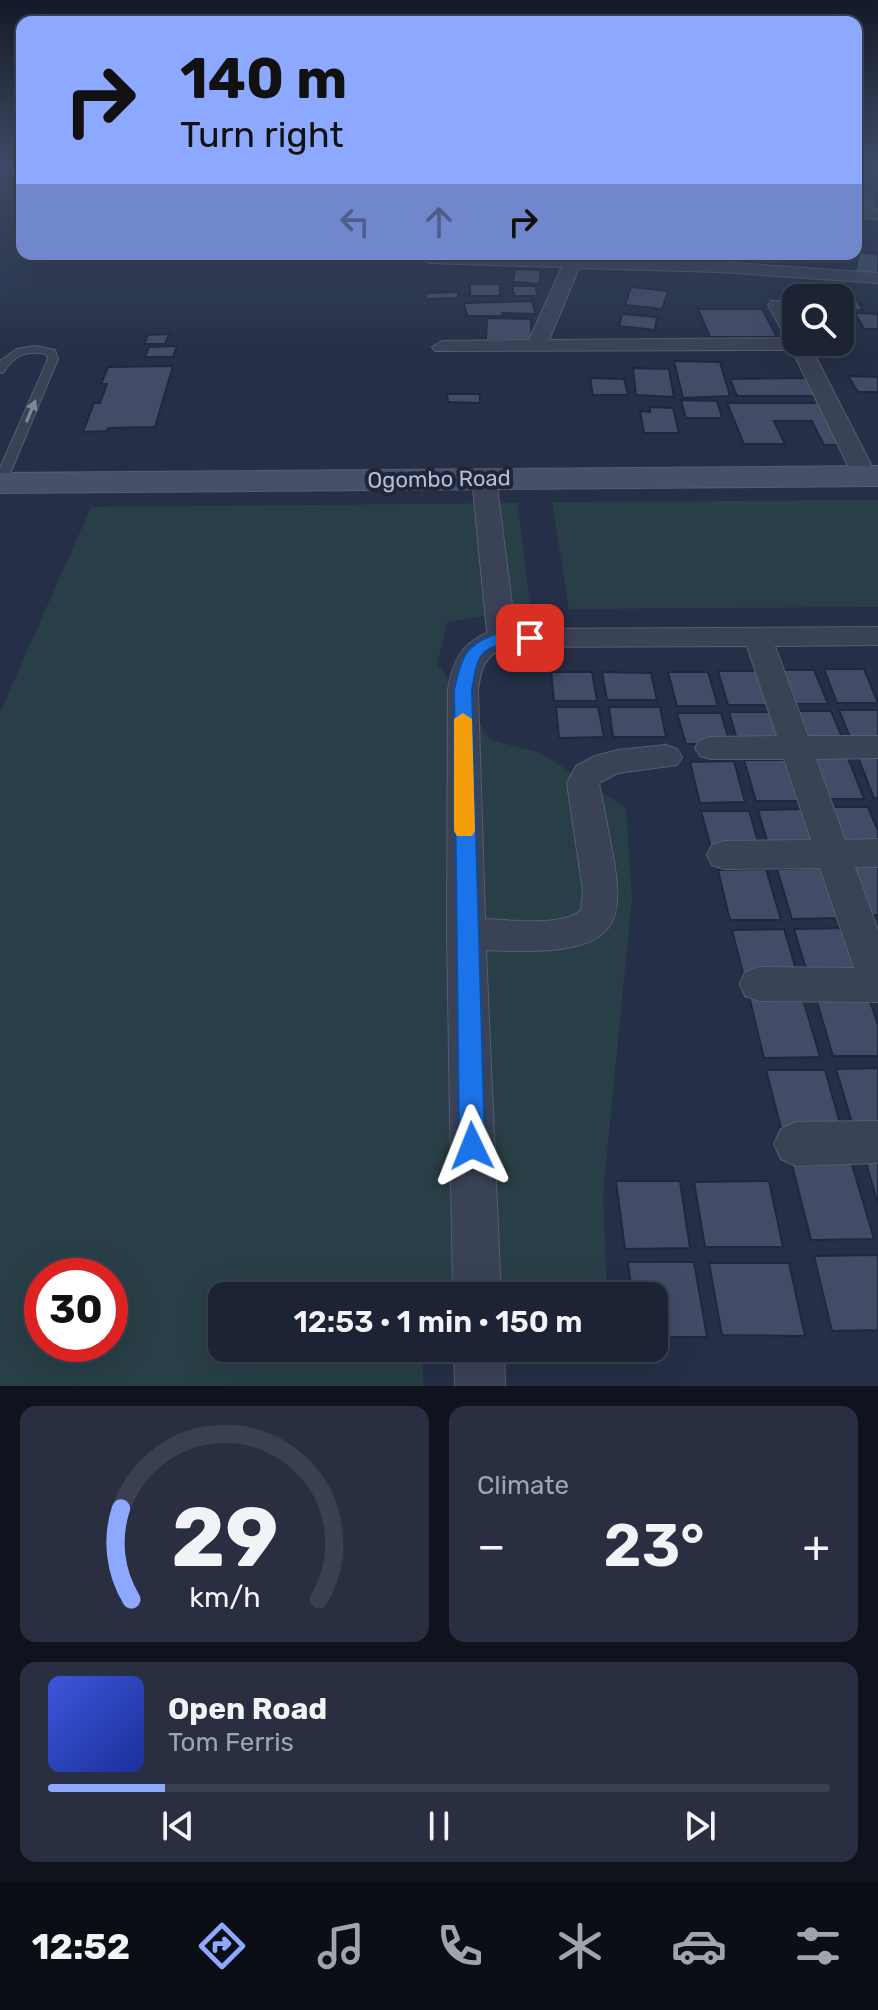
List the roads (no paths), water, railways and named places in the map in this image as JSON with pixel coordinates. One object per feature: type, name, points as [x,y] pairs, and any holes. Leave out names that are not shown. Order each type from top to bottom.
[{"type":"main road","name":"Ogombo Road","points":[[0,483],[872,476]]},
{"type":"street","points":[[537,345],[580,260]]},
{"type":"street","points":[[596,260],[878,278]]},
{"type":"street","points":[[777,305],[782,314]]},
{"type":"street","points":[[442,347],[782,341]]},
{"type":"street","points":[[806,356],[872,476]]},
{"type":"street","points":[[484,478],[502,638]]},
{"type":"street","points":[[477,1282],[466,934],[463,690],[465,669],[474,652],[502,638],[878,636]]},
{"type":"street","points":[[758,637],[878,984],[759,984]]},
{"type":"street","points":[[711,748],[878,747]]},
{"type":"street","points":[[466,934],[554,935],[577,932],[593,923],[601,904],[601,891],[583,783],[585,776],[589,771],[609,764],[666,757]]},
{"type":"street","points":[[724,855],[878,853]]},
{"type":"street","points":[[796,1144],[878,1142]]},
{"type":"street","points":[[479,1362],[480,1386]]},
{"type":"lane","points":[[0,370],[5,359],[15,352],[45,350],[51,352],[53,359],[0,483]]}]
